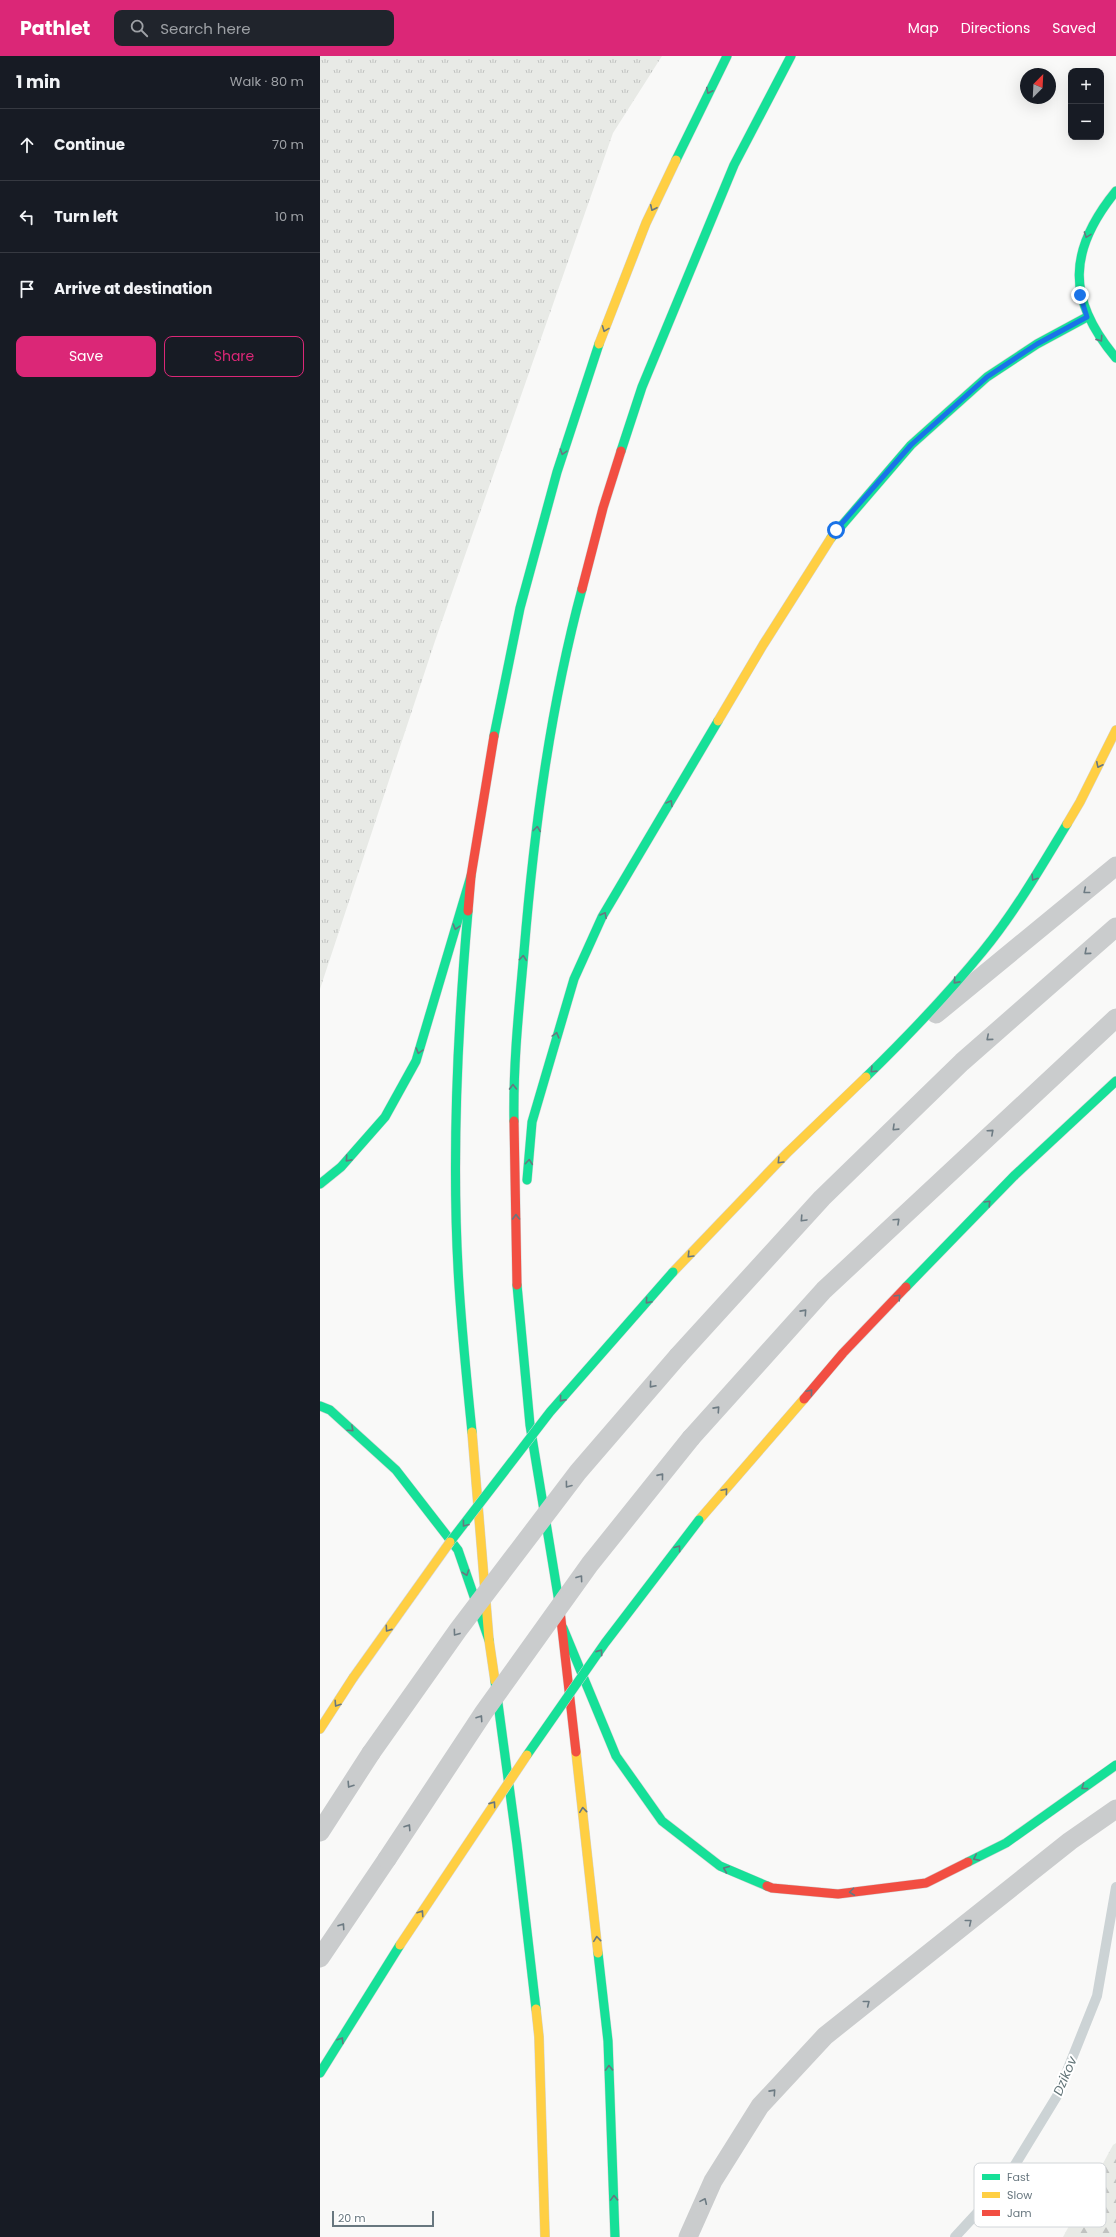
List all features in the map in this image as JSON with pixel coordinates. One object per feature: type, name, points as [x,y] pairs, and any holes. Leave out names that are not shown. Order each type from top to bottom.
[{"type":"main road","points":[[545,2237],[539,2037],[517,1845],[489,1640],[459,1284],[456,1144],[459,1015],[471,876],[494,738],[520,608],[557,472],[601,338],[646,223],[727,56]]},
{"type":"main road","points":[[615,2237],[608,2041],[563,1628],[530,1425],[517,1298],[513,1078],[528,903],[542,784],[568,640],[603,508],[642,386],[734,165],[791,56]]},
{"type":"main road","points":[[1116,192],[1102,206],[1090,226],[1082,248],[1079,271],[1080,295],[1087,317],[1099,339],[1116,358]]},
{"type":"main road","points":[[526,1191],[532,1122],[556,1036],[574,979],[602,917],[763,645],[836,530],[911,445],[987,377],[1037,344],[1087,317]]},
{"type":"main road","points":[[320,1729],[353,1678],[441,1554],[550,1412],[674,1272],[787,1153],[901,1043],[984,950],[1034,878],[1080,802],[1116,730]]},
{"type":"main road","points":[[320,1184],[341,1167],[385,1117],[416,1061],[471,876]]},
{"type":"main road","points":[[320,2073],[400,1945],[490,1809],[605,1643],[699,1520],[854,1342],[1014,1175],[1116,1081]]},
{"type":"main road","points":[[517,1298],[525,1206]]},
{"type":"main road","points":[[320,1406],[330,1410],[396,1470],[458,1550],[489,1640]]},
{"type":"main road","points":[[563,1628],[616,1756],[662,1821],[720,1866],[772,1888],[838,1894],[926,1882],[1006,1843],[1116,1765]]},
{"type":"lane","points":[[901,1043],[1116,866]]},
{"type":"lane","points":[[320,1832],[371,1752],[458,1630],[578,1472],[678,1356],[822,1198],[962,1062],[1116,927]]},
{"type":"lane","points":[[320,1958],[484,1712],[590,1564],[691,1438],[824,1290],[983,1140],[1116,1018]]},
{"type":"lane","points":[[688,2237],[713,2181],[760,2106],[825,2036],[1070,1841],[1116,1809]]},
{"type":"green space","points":[[320,56],[662,56],[613,133],[435,641],[320,989]]},
{"type":"green space","points":[[1116,2143],[1116,2237],[1063,2237],[1068,2227],[1106,2227],[1106,2163],[1103,2163],[1113,2145]]},
{"type":"waterway","name":"Dzikov","points":[[1016,2163],[1057,2096],[1097,1996],[1116,1887]]},
{"type":"waterway","name":"Dzikov","points":[[955,2237],[974,2216]]},
{"type":"traffic: fast","points":[[676,160],[727,56]]},
{"type":"traffic: fast","points":[[621,451],[642,387],[734,165],[791,56]]},
{"type":"traffic: fast","points":[[1116,191],[1100,213],[1089,234],[1082,254],[1079,274],[1081,295],[1088,315],[1100,336],[1116,358]]},
{"type":"traffic: fast","points":[[831,538],[911,445],[987,377],[1037,344],[1087,317]]},
{"type":"traffic: fast","points":[[494,736],[520,608],[557,472],[599,344]]},
{"type":"traffic: fast","points":[[514,1121],[514,1078],[518,1015],[538,815],[552,724],[582,589]]},
{"type":"traffic: fast","points":[[527,1180],[532,1122],[574,979],[602,917],[718,721]]},
{"type":"traffic: fast","points":[[866,1077],[926,1016],[995,936],[1017,905],[1067,824]]},
{"type":"traffic: fast","points":[[320,1184],[341,1167],[385,1117],[416,1061],[471,876]]},
{"type":"traffic: fast","points":[[468,911],[458,1051],[455,1191],[460,1303],[472,1432]]},
{"type":"traffic: fast","points":[[906,1287],[1015,1175],[1116,1081]]},
{"type":"traffic: fast","points":[[450,1542],[550,1412],[673,1272]]},
{"type":"traffic: fast","points":[[517,1285],[530,1425],[559,1602]]},
{"type":"traffic: fast","points":[[320,1406],[330,1410],[396,1470],[458,1550],[489,1640]]},
{"type":"traffic: fast","points":[[527,1755],[605,1643],[699,1520]]},
{"type":"traffic: fast","points":[[563,1628],[616,1756],[662,1821],[720,1866],[767,1886]]},
{"type":"traffic: fast","points":[[495,1681],[517,1845],[536,2009]]},
{"type":"traffic: fast","points":[[968,1862],[1006,1843],[1116,1765]]},
{"type":"traffic: fast","points":[[320,2073],[400,1945]]},
{"type":"traffic: fast","points":[[598,1953],[608,2041],[615,2237]]},
{"type":"traffic: slow","points":[[599,344],[646,223],[676,160]]},
{"type":"traffic: slow","points":[[718,721],[763,645],[831,538]]},
{"type":"traffic: slow","points":[[1067,824],[1080,802],[1116,730]]},
{"type":"traffic: slow","points":[[673,1272],[787,1153],[866,1077]]},
{"type":"traffic: slow","points":[[699,1520],[804,1399]]},
{"type":"traffic: slow","points":[[472,1432],[489,1640],[495,1681]]},
{"type":"traffic: slow","points":[[353,1678],[450,1542]]},
{"type":"traffic: slow","points":[[320,1729],[353,1678]]},
{"type":"traffic: slow","points":[[576,1752],[598,1953]]},
{"type":"traffic: slow","points":[[400,1945],[527,1755]]},
{"type":"traffic: slow","points":[[536,2009],[539,2037],[545,2237]]},
{"type":"traffic: jam","points":[[582,589],[603,508],[621,451]]},
{"type":"traffic: jam","points":[[468,911],[471,876],[494,736]]},
{"type":"traffic: jam","points":[[514,1121],[517,1285]]},
{"type":"traffic: jam","points":[[804,1399],[843,1353],[906,1287]]},
{"type":"traffic: jam","points":[[559,1602],[576,1752]]},
{"type":"traffic: jam","points":[[767,1886],[772,1888],[838,1894],[926,1883],[968,1862]]},
{"type":"route","points":[[836,530],[911,445],[987,377],[1037,344],[1087,317],[1080,295]]}]
